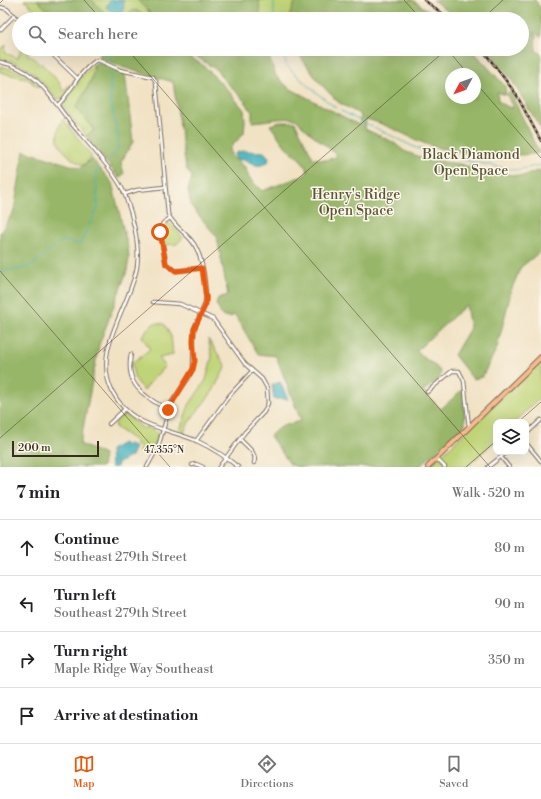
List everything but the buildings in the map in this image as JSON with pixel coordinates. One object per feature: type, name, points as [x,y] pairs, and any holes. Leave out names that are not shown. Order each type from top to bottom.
[{"type":"main road","points":[[428,467],[541,357]]},
{"type":"street","points":[[0,7],[7,9],[12,14]]},
{"type":"street","points":[[0,30],[12,18]]},
{"type":"street","points":[[54,56],[77,78]]},
{"type":"street","points":[[58,106],[71,90],[77,78],[94,61],[98,60],[120,70],[153,77],[156,82],[165,187],[170,218],[197,249],[202,268],[206,298],[193,335],[195,361],[193,369],[168,410],[158,447],[147,467]]},
{"type":"street","points":[[0,62],[17,66],[39,82],[113,175],[125,194],[136,238],[137,265],[110,342],[106,360],[108,377],[112,390],[124,409],[141,422],[196,441],[225,457],[238,467]]},
{"type":"street","points":[[125,194],[136,190],[165,187]]},
{"type":"street","points":[[170,218],[163,223],[160,230],[166,264],[176,271],[202,268]]},
{"type":"street","points":[[153,302],[180,304],[202,313],[217,323],[239,356],[252,371],[262,379],[268,394],[268,403],[264,412],[225,457],[219,467]]},
{"type":"street","points":[[131,354],[129,370],[136,387],[142,393],[168,410]]},
{"type":"street","points":[[196,441],[229,396],[252,371]]},
{"type":"street","points":[[427,392],[452,371],[459,371],[464,381],[469,428]]},
{"type":"street","points":[[109,424],[124,409]]},
{"type":"street","points":[[529,431],[541,420]]},
{"type":"street","points":[[240,439],[254,453],[254,463]]},
{"type":"street","points":[[529,446],[541,460]]},
{"type":"street","points":[[488,467],[503,455]]},
{"type":"street","points":[[501,457],[509,467]]},
{"type":"street","points":[[437,459],[445,467]]},
{"type":"street","points":[[192,465],[196,464],[203,467]]},
{"type":"green space","points":[[24,0],[413,0],[430,12],[37,12]]},
{"type":"green space","points":[[37,0],[92,0],[104,12],[49,12]]},
{"type":"green space","points":[[137,0],[259,0],[260,12],[149,12]]},
{"type":"green space","points":[[296,0],[412,0],[428,12],[291,12]]},
{"type":"green space","name":"Black Diamond Open Space","points":[[433,0],[535,0],[541,9],[541,38],[537,33],[534,33],[537,37],[535,40],[536,51],[541,53],[541,129],[511,79],[493,56],[529,56],[529,12],[449,12]]},
{"type":"green space","points":[[6,45],[5,53],[12,56],[18,58],[19,56],[32,56],[39,64],[41,63],[59,82],[63,91],[72,83],[63,98],[56,99],[39,78],[25,68],[18,64],[0,59],[0,50]]},
{"type":"green space","name":"Henry's Ridge Open Space","points":[[188,56],[204,66],[227,89],[244,110],[244,133],[230,148],[231,156],[245,167],[249,178],[262,191],[305,175],[308,171],[300,159],[286,147],[270,125],[280,122],[295,122],[313,158],[326,160],[336,157],[336,155],[305,129],[296,119],[252,122],[252,112],[244,100],[224,80],[217,70],[196,56],[269,56],[276,76],[289,88],[359,125],[361,115],[338,102],[317,80],[300,56],[477,56],[505,86],[506,95],[497,92],[498,101],[508,107],[513,108],[507,95],[510,91],[539,153],[498,155],[466,153],[426,144],[389,127],[366,119],[365,129],[393,142],[404,151],[428,160],[460,164],[485,172],[523,176],[541,170],[541,251],[521,267],[512,288],[497,348],[482,377],[473,379],[454,355],[470,328],[466,305],[417,350],[441,372],[439,379],[423,391],[441,409],[463,389],[465,425],[419,467],[297,467],[290,464],[270,436],[281,427],[301,421],[276,356],[258,354],[235,315],[230,317],[222,316],[216,304],[218,298],[228,295],[217,237],[191,206],[188,189],[192,177],[186,168],[173,82],[122,67],[98,57]]},
{"type":"green space","points":[[98,62],[125,73],[133,142],[121,162],[124,174],[119,178],[86,136],[94,130],[76,107],[91,80],[94,69],[93,65]]},
{"type":"green space","points":[[93,65],[94,69],[91,80],[76,107],[94,130],[86,136],[63,106],[83,75]]},
{"type":"green space","points":[[0,66],[23,73],[39,86],[38,88],[28,79],[0,72]]},
{"type":"green space","points":[[63,119],[92,157],[83,165],[68,155],[58,141],[58,133]]},
{"type":"green space","points":[[24,151],[80,168],[92,159],[112,183],[128,248],[129,258],[127,271],[99,345],[80,444],[104,455],[102,467],[0,467],[0,233],[14,211]]},
{"type":"green space","points":[[169,223],[183,237],[177,244],[164,245],[162,232],[166,224]]},
{"type":"green space","points":[[155,323],[164,324],[171,336],[173,355],[159,358],[165,366],[144,391],[134,377],[132,363],[150,349],[142,336],[149,327]]},
{"type":"green space","points":[[208,339],[226,366],[213,391],[189,422],[184,432],[180,430],[189,405],[206,380],[212,357]]},
{"type":"green space","points":[[541,360],[541,397],[518,419],[493,419],[493,443],[467,467],[429,467]]},
{"type":"green space","points":[[125,414],[144,429],[146,427],[158,434],[150,457],[138,451],[139,448],[134,440],[115,427],[116,421]]},
{"type":"water","points":[[110,0],[123,0],[124,6],[122,12],[112,12],[106,7]]},
{"type":"water","points":[[243,151],[264,152],[269,157],[268,162],[262,165],[257,165],[246,160],[236,159],[234,155]]},
{"type":"water","points":[[280,382],[288,399],[274,399],[272,385]]},
{"type":"water","points":[[123,443],[126,446],[129,444],[135,447],[131,456],[117,464],[117,467],[111,467],[110,450]]},
{"type":"waterway","points":[[274,0],[274,12]]},
{"type":"waterway","points":[[111,56],[111,60]]},
{"type":"waterway","points":[[283,56],[287,66],[308,86],[336,108]]},
{"type":"waterway","points":[[109,160],[118,148],[118,136],[110,98],[111,72]]},
{"type":"waterway","points":[[341,111],[416,148],[453,158],[516,170],[541,165]]},
{"type":"waterway","points":[[0,271],[21,269],[33,265],[57,244],[63,241],[80,244],[98,208],[96,172],[100,168]]},
{"type":"railway","points":[[424,0],[440,12]]},
{"type":"railway","points":[[487,56],[516,94],[541,141]]},
{"type":"route","points":[[160,232],[164,261],[168,267],[176,271],[202,268],[206,289],[206,304],[194,329],[193,335],[195,361],[193,369],[191,375],[174,398],[168,410]]}]
